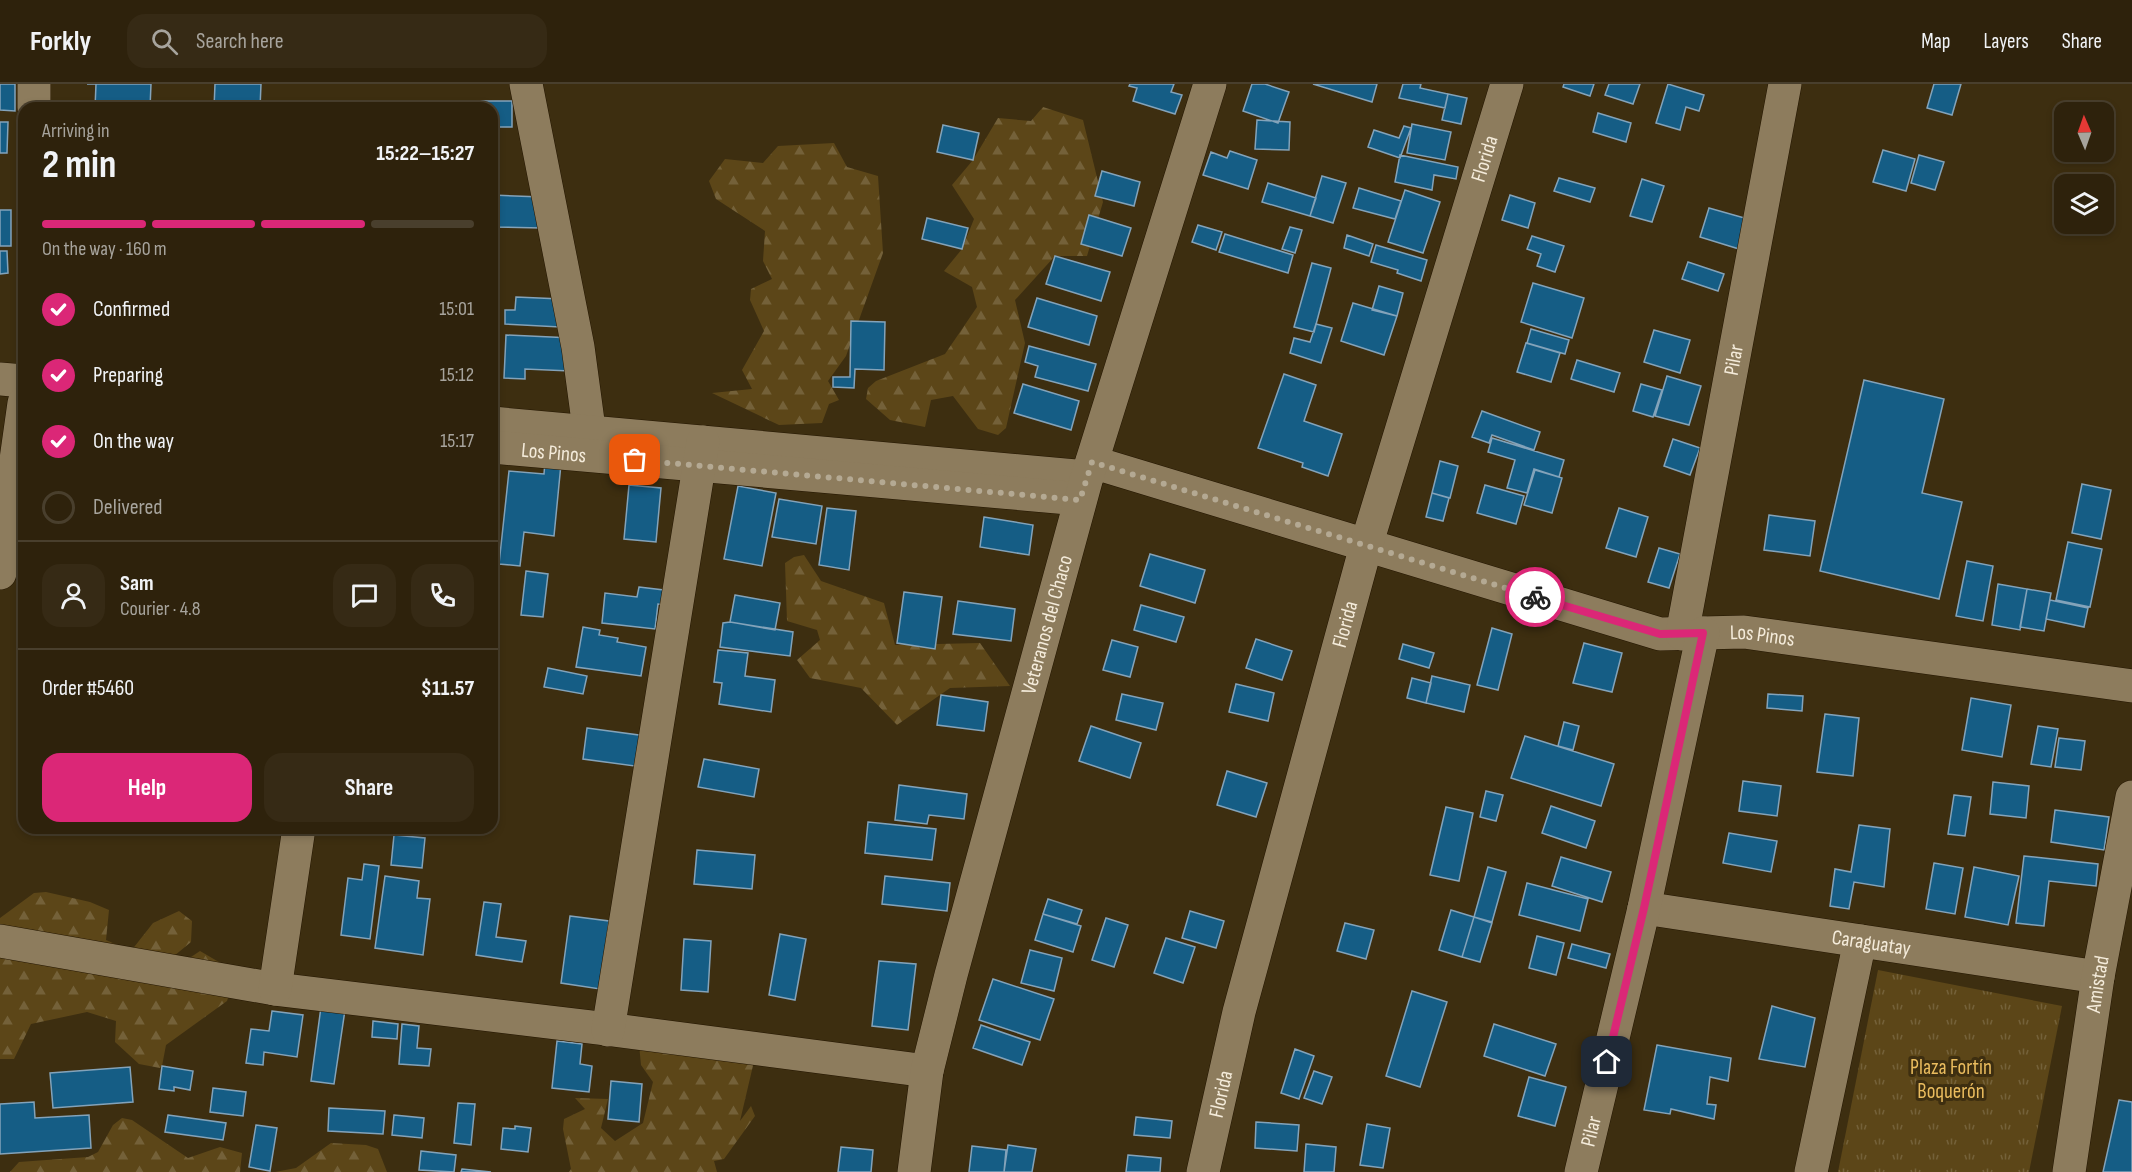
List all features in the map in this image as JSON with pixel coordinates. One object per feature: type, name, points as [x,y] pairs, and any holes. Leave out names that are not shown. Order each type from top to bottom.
[{"type":"street","points":[[34,84],[34,102]]},
{"type":"street","points":[[498,424],[590,444],[578,347],[526,84]]},
{"type":"street","name":"Veteranos del Chaco","points":[[914,1172],[927,1071],[951,975],[1086,480],[1210,84]]},
{"type":"street","name":"Florida","points":[[1203,1172],[1239,1012],[1366,546],[1507,84]]},
{"type":"street","name":"Pilar","points":[[1581,1172],[1644,908],[1785,84]]},
{"type":"street","points":[[0,379],[18,380]]},
{"type":"street","points":[[0,404],[18,405]]},
{"type":"street","name":"Los Pinos","points":[[498,447],[590,444],[701,454],[1086,480],[1366,546],[1660,634],[1744,632],[2132,686]]},
{"type":"street","points":[[0,573],[18,447]]},
{"type":"street","points":[[608,1030],[701,454]]},
{"type":"street","name":"Amistad","points":[[2068,1172],[2098,977],[2132,797]]},
{"type":"street","points":[[275,989],[298,834]]},
{"type":"street","name":"Caraguatay","points":[[1644,908],[2098,977]]},
{"type":"street","points":[[0,941],[275,989],[927,1071]]},
{"type":"street","points":[[1811,1172],[1860,941]]},
{"type":"green space","points":[[1043,107],[1083,120],[1103,202],[1087,256],[1055,256],[1015,300],[1025,343],[1006,428],[998,435],[978,429],[953,396],[931,400],[925,427],[890,420],[866,399],[868,388],[876,381],[945,354],[977,307],[972,287],[944,271],[962,249],[974,219],[952,185],[973,160],[998,118],[1031,121]]},
{"type":"green space","points":[[834,143],[847,167],[878,176],[883,253],[846,356],[828,381],[839,400],[829,404],[822,423],[779,425],[712,393],[752,389],[742,370],[764,331],[750,300],[751,289],[772,279],[763,261],[765,231],[716,199],[709,181],[725,159],[763,163],[778,146]]},
{"type":"green space","points":[[804,555],[821,581],[884,603],[895,645],[980,643],[1010,686],[950,688],[897,725],[861,688],[810,678],[797,660],[820,640],[817,630],[787,621],[785,563],[794,557]]},
{"type":"green space","points":[[46,892],[90,902],[109,910],[106,940],[131,951],[153,923],[179,911],[192,921],[191,942],[174,956],[176,967],[200,951],[236,972],[227,1001],[166,1045],[160,1068],[139,1064],[115,1042],[116,1021],[87,1012],[31,1024],[14,1059],[0,1059],[0,918],[34,893]]},
{"type":"green space","name":"Plaza Fortín Boquerón","points":[[1878,970],[2062,1006],[2029,1172],[1838,1172]]},
{"type":"green space","points":[[759,1040],[740,1121],[751,1106],[755,1116],[724,1159],[714,1161],[717,1172],[569,1172],[571,1169],[563,1129],[564,1119],[585,1109],[575,1098],[608,1099],[601,1128],[615,1141],[643,1123],[653,1082],[641,1065],[639,1044]]},
{"type":"green space","points":[[122,1118],[132,1120],[188,1158],[220,1147],[242,1153],[240,1172],[10,1172],[19,1162],[88,1157],[98,1152],[113,1125]]},
{"type":"green space","points":[[331,1143],[366,1145],[378,1149],[387,1172],[275,1172],[296,1168]]},
{"type":"building","points":[[0,84],[15,84],[15,111],[0,110]]},
{"type":"building","points":[[96,84],[151,84],[150,102],[95,102]]},
{"type":"building","points":[[215,84],[261,84],[260,102],[214,102]]},
{"type":"building","points":[[1130,84],[1174,84],[1171,92],[1182,95],[1175,114],[1133,101],[1137,88],[1129,86]]},
{"type":"building","points":[[1252,84],[1265,84],[1289,92],[1278,123],[1243,111]]},
{"type":"building","points":[[1313,84],[1377,84],[1372,102]]},
{"type":"building","points":[[1403,84],[1421,84],[1420,88],[1448,94],[1445,108],[1399,98]]},
{"type":"building","points":[[1564,84],[1594,84],[1590,96],[1563,87]]},
{"type":"building","points":[[1609,84],[1640,84],[1633,104],[1605,95]]},
{"type":"building","points":[[1668,84],[1704,95],[1699,111],[1686,107],[1680,130],[1656,123]]},
{"type":"building","points":[[1934,84],[1961,84],[1952,115],[1927,108]]},
{"type":"building","points":[[1448,94],[1467,98],[1461,124],[1442,120]]},
{"type":"building","points":[[512,101],[512,127],[498,127],[498,102],[472,102]]},
{"type":"building","points":[[1598,113],[1631,123],[1626,142],[1593,132]]},
{"type":"building","points":[[1257,120],[1290,122],[1289,150],[1255,149]]},
{"type":"building","points":[[0,122],[8,122],[7,153],[0,153]]},
{"type":"building","points":[[1412,124],[1451,132],[1445,160],[1407,153]]},
{"type":"building","points":[[943,125],[979,133],[973,160],[937,152]]},
{"type":"building","points":[[1404,126],[1411,128],[1400,158],[1368,147],[1374,130],[1399,138]]},
{"type":"building","points":[[1883,150],[1915,159],[1906,191],[1873,182]]},
{"type":"building","points":[[1230,151],[1257,160],[1248,189],[1203,175],[1211,152],[1227,158]]},
{"type":"building","points":[[1400,155],[1458,167],[1456,179],[1434,175],[1432,190],[1395,182]]},
{"type":"building","points":[[1919,155],[1944,162],[1935,190],[1911,183]]},
{"type":"building","points":[[1102,171],[1140,182],[1134,206],[1095,196]]},
{"type":"building","points":[[1322,176],[1346,183],[1333,223],[1310,216]]},
{"type":"building","points":[[1559,178],[1595,188],[1590,202],[1554,191]]},
{"type":"building","points":[[1642,179],[1664,186],[1652,222],[1630,216]]},
{"type":"building","points":[[1268,183],[1316,198],[1310,216],[1262,202]]},
{"type":"building","points":[[1359,188],[1401,201],[1395,219],[1353,208]]},
{"type":"building","points":[[1405,190],[1440,202],[1423,253],[1388,242]]},
{"type":"building","points":[[498,195],[542,197],[541,228],[498,227]]},
{"type":"building","points":[[1510,195],[1535,203],[1528,228],[1502,220]]},
{"type":"building","points":[[1709,208],[1748,219],[1739,249],[1700,237]]},
{"type":"building","points":[[0,210],[11,210],[11,246],[0,246]]},
{"type":"building","points":[[1089,215],[1131,228],[1122,256],[1081,244]]},
{"type":"building","points":[[927,218],[968,228],[962,249],[922,239]]},
{"type":"building","points":[[1198,225],[1222,232],[1216,250],[1192,242]]},
{"type":"building","points":[[1290,227],[1302,230],[1295,253],[1282,249]]},
{"type":"building","points":[[1225,234],[1293,255],[1288,273],[1219,252]]},
{"type":"building","points":[[1347,235],[1373,244],[1369,256],[1344,248]]},
{"type":"building","points":[[1532,236],[1564,246],[1555,272],[1537,266],[1541,254],[1527,249]]},
{"type":"building","points":[[1376,245],[1427,260],[1421,281],[1397,273],[1398,270],[1371,262]]},
{"type":"building","points":[[0,251],[7,251],[8,273],[0,274]]},
{"type":"building","points":[[1055,256],[1110,272],[1101,301],[1046,284]]},
{"type":"building","points":[[1688,262],[1724,274],[1718,291],[1682,279]]},
{"type":"building","points":[[1312,263],[1331,268],[1314,332],[1294,327]]},
{"type":"building","points":[[1533,283],[1584,298],[1572,338],[1521,322]]},
{"type":"building","points":[[1379,286],[1403,293],[1397,316],[1372,310]]},
{"type":"building","points":[[516,297],[561,299],[560,327],[505,324],[505,310],[515,310]]},
{"type":"building","points":[[1037,298],[1097,316],[1089,345],[1028,327]]},
{"type":"building","points":[[1353,303],[1397,316],[1384,355],[1341,341]]},
{"type":"building","points":[[851,321],[885,322],[884,370],[855,369],[854,388],[833,387],[833,377],[850,377]]},
{"type":"building","points":[[1316,324],[1332,328],[1321,363],[1290,353],[1294,338],[1310,342]]},
{"type":"building","points":[[1531,329],[1569,340],[1565,354],[1527,343]]},
{"type":"building","points":[[1654,330],[1690,340],[1680,373],[1644,362]]},
{"type":"building","points":[[506,335],[572,338],[570,371],[525,369],[525,379],[504,378]]},
{"type":"building","points":[[1526,343],[1560,353],[1551,382],[1517,372]]},
{"type":"building","points":[[1029,346],[1096,364],[1088,391],[1035,377],[1038,366],[1025,362]]},
{"type":"building","points":[[1577,360],[1620,373],[1614,392],[1571,379]]},
{"type":"building","points":[[1284,374],[1316,385],[1304,421],[1342,434],[1328,476],[1302,467],[1303,463],[1258,448]]},
{"type":"building","points":[[1667,376],[1701,386],[1689,425],[1655,416]]},
{"type":"building","points":[[1864,380],[1944,399],[1922,493],[1962,502],[1939,599],[1820,571]]},
{"type":"building","points":[[1023,384],[1079,401],[1071,430],[1014,413]]},
{"type":"building","points":[[1641,384],[1662,390],[1653,417],[1633,411]]},
{"type":"building","points":[[1482,411],[1540,432],[1534,450],[1492,435],[1489,443],[1472,437]]},
{"type":"building","points":[[1492,438],[1564,460],[1559,477],[1534,469],[1527,493],[1507,488],[1515,460],[1488,452]]},
{"type":"building","points":[[1673,439],[1700,448],[1690,475],[1664,466]]},
{"type":"building","points":[[1440,461],[1458,466],[1450,498],[1432,493]]},
{"type":"building","points":[[545,462],[561,464],[554,536],[524,532],[520,566],[499,564],[509,471],[544,474]]},
{"type":"building","points":[[1535,470],[1562,478],[1552,513],[1524,505]]},
{"type":"building","points":[[2082,484],[2111,490],[2101,539],[2072,533]]},
{"type":"building","points":[[629,485],[661,488],[656,542],[624,539]]},
{"type":"building","points":[[1485,485],[1524,496],[1516,524],[1477,513]]},
{"type":"building","points":[[738,486],[776,493],[762,566],[724,559]]},
{"type":"building","points":[[1432,493],[1449,498],[1443,521],[1426,517]]},
{"type":"building","points":[[779,499],[822,506],[816,544],[772,537]]},
{"type":"building","points":[[827,508],[856,511],[849,570],[819,565]]},
{"type":"building","points":[[1619,508],[1648,517],[1636,557],[1606,548]]},
{"type":"building","points":[[1769,515],[1815,521],[1810,556],[1764,550]]},
{"type":"building","points":[[984,517],[1033,525],[1029,555],[980,547]]},
{"type":"building","points":[[2068,542],[2102,549],[2090,607],[2056,600]]},
{"type":"building","points":[[1659,548],[1680,554],[1669,588],[1648,582]]},
{"type":"building","points":[[1150,554],[1205,570],[1195,603],[1140,586]]},
{"type":"building","points":[[1967,561],[1993,566],[1983,621],[1956,616]]},
{"type":"building","points":[[526,571],[548,574],[543,617],[521,615]]},
{"type":"building","points":[[1998,584],[2027,589],[2020,630],[1992,625]]},
{"type":"building","points":[[639,587],[672,591],[670,605],[658,604],[655,629],[602,623],[605,593],[637,597]]},
{"type":"building","points":[[2027,589],[2051,593],[2044,631],[2020,627]]},
{"type":"building","points":[[904,592],[942,597],[935,649],[897,643]]},
{"type":"building","points":[[735,595],[780,603],[775,630],[730,622]]},
{"type":"building","points":[[2050,600],[2088,608],[2084,627],[2046,619]]},
{"type":"building","points":[[958,601],[1015,609],[1011,641],[953,634]]},
{"type":"building","points":[[1141,605],[1184,617],[1176,642],[1134,630]]},
{"type":"building","points":[[730,622],[793,632],[790,656],[720,647],[723,623]]},
{"type":"building","points":[[583,627],[600,630],[599,635],[618,638],[617,642],[646,647],[641,676],[576,667]]},
{"type":"building","points":[[1492,628],[1512,634],[1498,690],[1477,685]]},
{"type":"building","points":[[1256,639],[1292,651],[1282,680],[1246,668]]},
{"type":"building","points":[[1112,640],[1138,647],[1130,677],[1103,670]]},
{"type":"building","points":[[1584,643],[1622,653],[1612,692],[1573,683]]},
{"type":"building","points":[[1403,644],[1434,653],[1429,668],[1399,659]]},
{"type":"building","points":[[718,650],[748,653],[745,676],[775,680],[771,712],[719,704],[722,683],[714,682]]},
{"type":"building","points":[[548,668],[587,676],[583,694],[544,687]]},
{"type":"building","points":[[1432,676],[1470,685],[1464,712],[1426,703]]},
{"type":"building","points":[[1412,678],[1431,683],[1426,703],[1407,698]]},
{"type":"building","points":[[1236,684],[1274,693],[1268,721],[1229,712]]},
{"type":"building","points":[[1122,694],[1163,703],[1156,730],[1116,720]]},
{"type":"building","points":[[1768,694],[1803,696],[1802,711],[1767,708]]},
{"type":"building","points":[[941,695],[988,702],[984,731],[937,725]]},
{"type":"building","points":[[1971,698],[2011,705],[2002,757],[1962,750]]},
{"type":"building","points":[[1825,714],[1859,718],[1853,776],[1817,772]]},
{"type":"building","points":[[1564,722],[1579,726],[1573,750],[1558,746]]},
{"type":"building","points":[[1091,726],[1141,743],[1130,778],[1079,761]]},
{"type":"building","points":[[2038,726],[2058,729],[2051,767],[2031,764]]},
{"type":"building","points":[[587,728],[646,736],[642,767],[583,759]]},
{"type":"building","points":[[1525,736],[1614,764],[1601,806],[1511,778]]},
{"type":"building","points":[[2059,738],[2085,741],[2081,770],[2055,767]]},
{"type":"building","points":[[704,759],[759,769],[754,797],[698,787]]},
{"type":"building","points":[[1227,771],[1267,783],[1256,817],[1217,805]]},
{"type":"building","points":[[1743,781],[1781,786],[1777,816],[1739,811]]},
{"type":"building","points":[[1993,782],[2029,786],[2026,818],[1990,814]]},
{"type":"building","points":[[899,785],[967,794],[964,819],[929,815],[927,824],[895,820]]},
{"type":"building","points":[[1486,791],[1503,795],[1496,821],[1480,817]]},
{"type":"building","points":[[1954,795],[1971,797],[1965,836],[1948,834]]},
{"type":"building","points":[[1551,806],[1595,821],[1586,848],[1542,833]]},
{"type":"building","points":[[1446,807],[1473,813],[1459,881],[1430,875]]},
{"type":"building","points":[[2055,810],[2109,817],[2104,850],[2051,842]]},
{"type":"building","points":[[868,822],[936,829],[932,860],[865,853]]},
{"type":"building","points":[[1859,825],[1890,829],[1884,887],[1854,882],[1849,909],[1830,906],[1835,869],[1851,872]]},
{"type":"building","points":[[1729,833],[1777,841],[1771,872],[1723,863]]},
{"type":"building","points":[[394,835],[425,838],[422,868],[391,865]]},
{"type":"building","points":[[697,850],[755,855],[752,889],[694,884]]},
{"type":"building","points":[[2024,856],[2098,864],[2096,886],[2049,881],[2044,926],[2016,923]]},
{"type":"building","points":[[1561,857],[1611,872],[1602,902],[1552,886]]},
{"type":"building","points":[[1934,863],[1963,868],[1955,914],[1926,909]]},
{"type":"building","points":[[364,864],[379,866],[370,939],[341,935],[348,878],[362,880]]},
{"type":"building","points":[[1488,867],[1506,872],[1492,922],[1474,917]]},
{"type":"building","points":[[1974,867],[2019,876],[2008,925],[1965,917]]},
{"type":"building","points":[[385,876],[419,881],[417,898],[430,899],[423,955],[375,948]]},
{"type":"building","points":[[885,876],[950,883],[947,911],[882,904]]},
{"type":"building","points":[[1527,883],[1588,899],[1580,931],[1519,915]]},
{"type":"building","points":[[1048,899],[1082,910],[1077,924],[1043,914]]},
{"type":"building","points":[[484,902],[501,904],[496,937],[526,941],[522,962],[476,955]]},
{"type":"building","points":[[1451,910],[1474,917],[1462,957],[1439,950]]},
{"type":"building","points":[[1190,911],[1224,921],[1216,948],[1182,938]]},
{"type":"building","points":[[1043,914],[1081,926],[1073,952],[1035,940]]},
{"type":"building","points":[[570,916],[609,921],[600,989],[561,983]]},
{"type":"building","points":[[1474,917],[1492,923],[1480,962],[1462,957]]},
{"type":"building","points":[[1106,918],[1128,925],[1114,967],[1092,960]]},
{"type":"building","points":[[1345,923],[1374,930],[1366,959],[1337,951]]},
{"type":"building","points":[[780,934],[806,939],[795,1000],[769,995]]},
{"type":"building","points":[[1537,936],[1564,943],[1556,975],[1529,968]]},
{"type":"building","points":[[1166,938],[1195,947],[1183,983],[1154,973]]},
{"type":"building","points":[[684,939],[711,941],[708,992],[681,990]]},
{"type":"building","points":[[1572,944],[1610,954],[1606,968],[1568,958]]},
{"type":"building","points":[[1030,950],[1062,958],[1054,991],[1021,983]]},
{"type":"building","points":[[879,961],[916,964],[908,1030],[872,1026]]},
{"type":"building","points":[[993,979],[1054,999],[1040,1040],[979,1020]]},
{"type":"building","points":[[1412,991],[1447,1002],[1420,1087],[1386,1076]]},
{"type":"building","points":[[1772,1006],[1815,1018],[1805,1067],[1759,1059]]},
{"type":"building","points":[[321,1007],[345,1010],[334,1084],[311,1081]]},
{"type":"building","points":[[272,1011],[303,1015],[297,1057],[264,1052],[263,1065],[246,1063],[251,1029],[269,1031]]},
{"type":"building","points":[[373,1021],[398,1024],[397,1039],[372,1037]]},
{"type":"building","points":[[402,1024],[419,1026],[417,1048],[431,1049],[429,1066],[399,1064]]},
{"type":"building","points":[[1494,1024],[1556,1044],[1545,1076],[1484,1056]]},
{"type":"building","points":[[981,1025],[1030,1042],[1022,1065],[973,1048]]},
{"type":"building","points":[[557,1041],[582,1044],[580,1064],[592,1066],[589,1092],[552,1088]]},
{"type":"building","points":[[1657,1045],[1731,1058],[1728,1081],[1710,1077],[1707,1104],[1716,1105],[1714,1119],[1671,1109],[1670,1114],[1644,1110]]},
{"type":"building","points":[[1295,1049],[1314,1056],[1299,1099],[1281,1093]]},
{"type":"building","points":[[162,1066],[193,1071],[190,1090],[174,1087],[174,1091],[159,1089]]},
{"type":"building","points":[[130,1067],[133,1102],[53,1108],[50,1073]]},
{"type":"building","points":[[1314,1071],[1332,1077],[1322,1104],[1304,1098]]},
{"type":"building","points":[[1529,1077],[1566,1087],[1555,1126],[1518,1116]]},
{"type":"building","points":[[611,1081],[642,1084],[639,1122],[608,1119]]},
{"type":"building","points":[[213,1088],[246,1092],[243,1116],[210,1112]]},
{"type":"building","points":[[2119,1100],[2132,1102],[2132,1172],[2103,1172]]},
{"type":"building","points":[[34,1102],[35,1118],[89,1115],[91,1148],[0,1154],[0,1104]]},
{"type":"building","points":[[458,1103],[475,1104],[471,1145],[454,1143]]},
{"type":"building","points":[[329,1108],[385,1111],[383,1134],[328,1131]]},
{"type":"building","points":[[168,1115],[226,1123],[223,1140],[165,1132]]},
{"type":"building","points":[[394,1115],[424,1118],[422,1138],[392,1135]]},
{"type":"building","points":[[1136,1117],[1172,1121],[1170,1138],[1134,1135]]},
{"type":"building","points":[[1256,1122],[1299,1125],[1297,1151],[1255,1148]]},
{"type":"building","points":[[1367,1124],[1390,1128],[1383,1168],[1360,1165]]},
{"type":"building","points":[[256,1125],[277,1128],[270,1171],[249,1167]]},
{"type":"building","points":[[515,1126],[531,1128],[528,1152],[501,1149],[503,1128],[515,1129]]},
{"type":"building","points":[[1306,1144],[1336,1147],[1334,1172],[1304,1172]]},
{"type":"building","points":[[1008,1145],[1036,1149],[1032,1172],[1004,1172]]},
{"type":"building","points":[[972,1146],[1006,1150],[1004,1172],[969,1172]]},
{"type":"building","points":[[841,1147],[873,1150],[871,1172],[838,1172]]},
{"type":"building","points":[[421,1151],[456,1155],[454,1172],[419,1170]]},
{"type":"building","points":[[1128,1155],[1161,1158],[1160,1172],[1126,1172]]},
{"type":"building","points":[[462,1169],[491,1172],[461,1172]]},
{"type":"way so far","points":[[635,460],[1080,500],[1092,462],[1535,597]]},
{"type":"route","points":[[1535,597],[1660,634],[1703,633],[1644,908],[1607,1062]]}]
